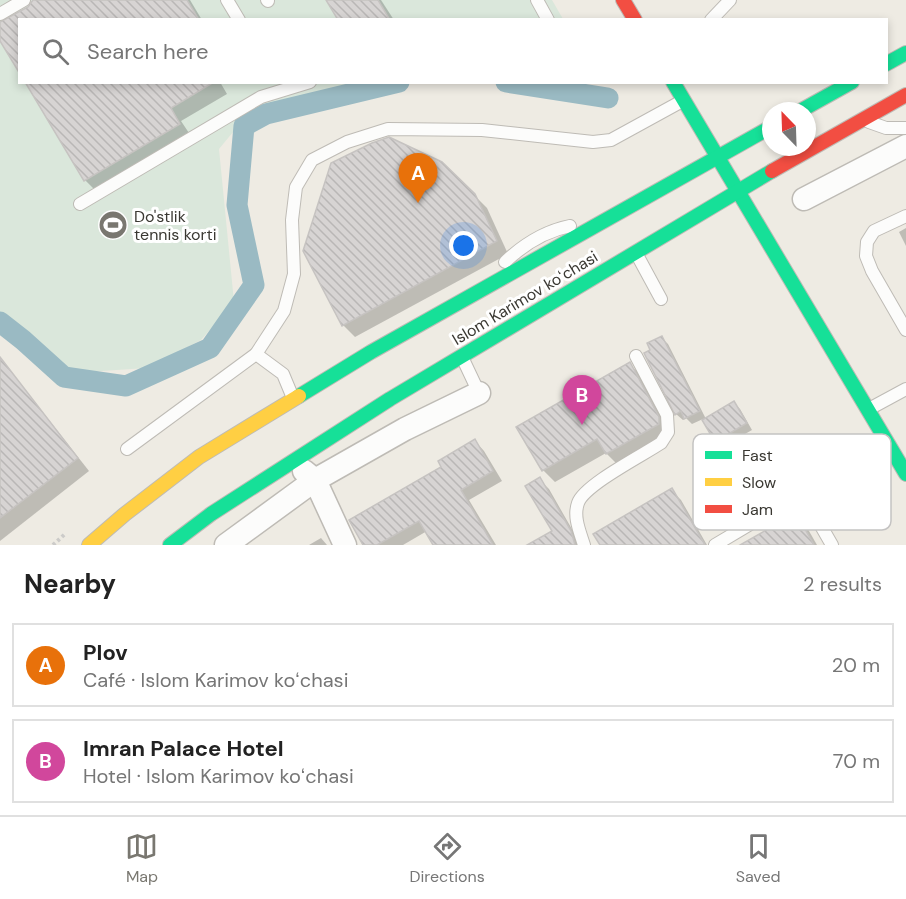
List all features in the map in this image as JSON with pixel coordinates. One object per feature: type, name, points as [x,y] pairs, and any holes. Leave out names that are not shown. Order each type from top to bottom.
[{"type":"main road","points":[[623,0],[634,18]]},
{"type":"main road","points":[[888,63],[906,53]]},
{"type":"main road","points":[[674,84],[882,434]]},
{"type":"main road","points":[[816,102],[848,84]]},
{"type":"main road","name":"Islom Karimov koʻchasi","points":[[170,545],[211,514],[292,461],[461,356],[738,190],[906,95]]},
{"type":"main road","name":"Islom Karimov koʻchasi","points":[[89,545],[199,457],[371,352],[762,132]]},
{"type":"main road","points":[[891,449],[906,474]]},
{"type":"street","points":[[804,199],[906,146]]},
{"type":"street","points":[[226,545],[315,480],[405,429],[479,393]]},
{"type":"street","points":[[292,461],[315,480],[345,545]]},
{"type":"lane","points":[[0,14],[24,0]]},
{"type":"lane","points":[[228,0],[238,18]]},
{"type":"lane","points":[[537,0],[547,18]]},
{"type":"lane","points":[[713,18],[730,0]]},
{"type":"lane","points":[[80,204],[261,97],[303,84]]},
{"type":"lane","points":[[127,449],[256,354],[284,311],[294,274],[292,220],[296,187],[312,160],[347,142],[388,129],[482,130],[593,142],[611,140],[684,100]]},
{"type":"lane","points":[[863,119],[886,128],[906,128]]},
{"type":"lane","points":[[906,216],[874,231],[867,242],[866,256],[872,271],[906,330]]},
{"type":"lane","points":[[635,251],[661,299]]},
{"type":"lane","points":[[256,354],[283,374],[294,399]]},
{"type":"lane","points":[[461,356],[479,393]]},
{"type":"lane","points":[[584,545],[577,525],[577,504],[586,490],[662,443],[668,432],[667,415],[636,356]]},
{"type":"lane","points":[[868,410],[906,389]]},
{"type":"lane","points":[[715,545],[740,530]]},
{"type":"lane","points":[[823,530],[832,545]]},
{"type":"shaded area","name":"Do'stlik tennis korti","points":[[0,0],[552,0],[562,18],[18,18],[18,84],[357,84],[252,109],[219,149],[234,302],[201,340],[147,368],[71,373],[0,316]]},
{"type":"building","points":[[33,0],[187,0],[198,18],[18,18],[18,71],[0,41],[0,22],[28,7]]},
{"type":"building","points":[[326,0],[378,0],[389,18],[337,18]]},
{"type":"building","points":[[26,84],[211,84],[171,108],[180,124],[84,181]]},
{"type":"building","points":[[389,137],[442,162],[475,194],[497,241],[342,326],[303,251],[331,163]]},
{"type":"building","points":[[662,336],[700,411],[684,419],[681,411],[675,415],[644,353],[650,350],[647,343]]},
{"type":"building","points":[[0,357],[78,458],[0,518]]},
{"type":"building","points":[[630,362],[659,417],[659,424],[606,454],[597,439],[542,471],[516,427]]},
{"type":"building","points":[[734,401],[747,423],[728,434],[710,434],[702,420]]},
{"type":"building","points":[[475,439],[493,471],[461,490],[493,545],[433,545],[419,521],[377,545],[363,545],[349,520],[441,467],[438,461]]},
{"type":"building","points":[[540,477],[571,531],[575,545],[527,545],[552,531],[525,486]]},
{"type":"building","points":[[672,488],[693,524],[693,530],[696,530],[705,545],[600,545],[593,534]]},
{"type":"building","points":[[766,530],[806,530],[814,545],[740,545]]},
{"type":"waterway","points":[[0,322],[64,377],[126,386],[210,348],[254,285],[237,205],[244,126],[266,114],[391,84]]},
{"type":"waterway","points":[[519,84],[608,98]]},
{"type":"traffic: fast","points":[[888,63],[906,53]]},
{"type":"traffic: fast","points":[[674,84],[882,434]]},
{"type":"traffic: fast","points":[[816,102],[848,84]]},
{"type":"traffic: fast","points":[[299,396],[371,352],[762,132]]},
{"type":"traffic: fast","points":[[170,545],[211,514],[390,399],[772,171]]},
{"type":"traffic: fast","points":[[891,449],[906,474]]},
{"type":"traffic: slow","points":[[89,545],[199,457],[299,396]]},
{"type":"traffic: jam","points":[[623,0],[634,18]]},
{"type":"traffic: jam","points":[[772,171],[906,95]]},
{"type":"place","name":"Plov","points":[[418,203]]},
{"type":"place","name":"Do'stlik tennis korti","points":[[113,225]]},
{"type":"place","name":"Imran Palace Hotel","points":[[582,425]]}]
